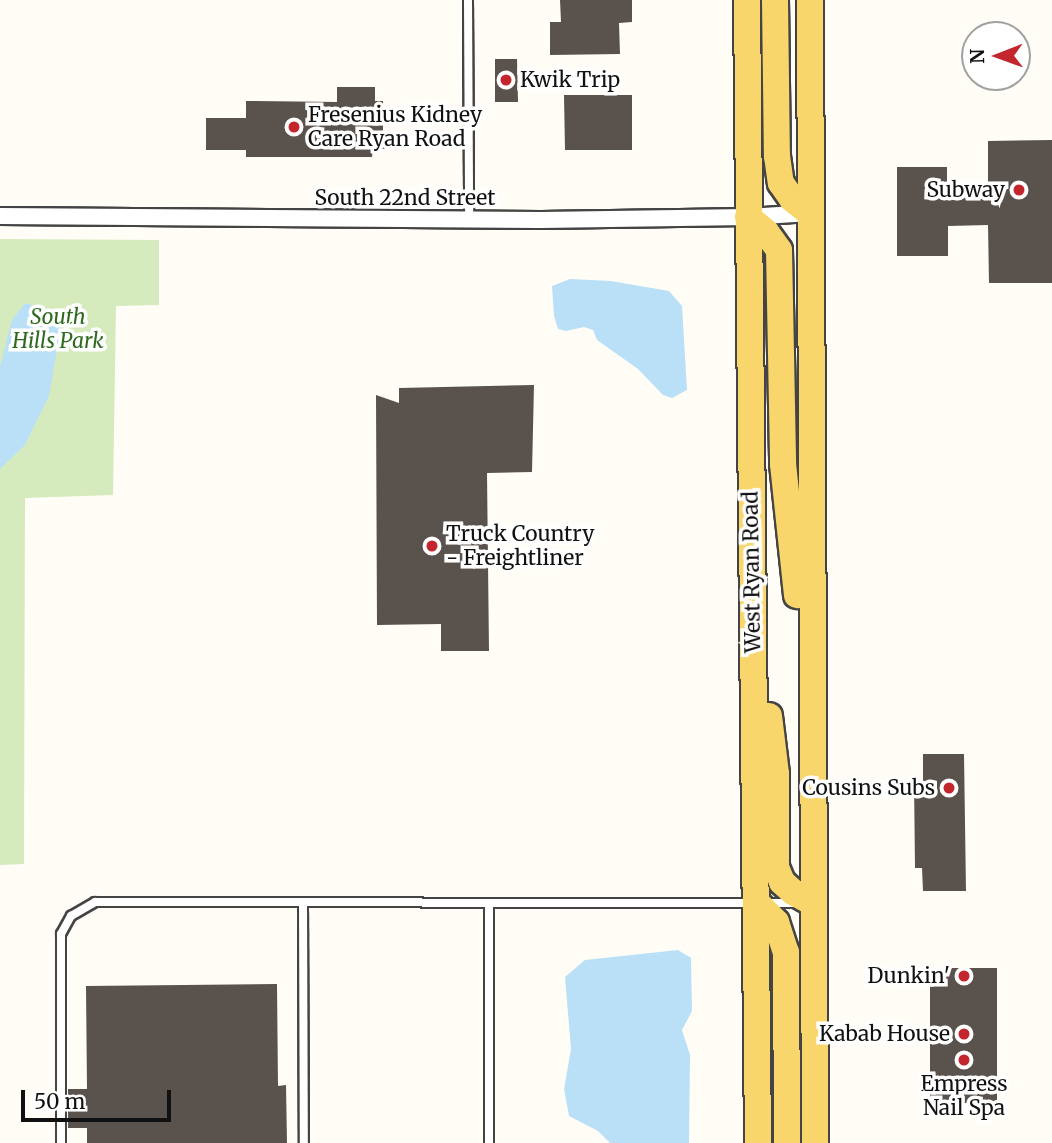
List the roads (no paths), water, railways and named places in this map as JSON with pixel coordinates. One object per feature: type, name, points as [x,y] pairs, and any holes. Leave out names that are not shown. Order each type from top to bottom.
[{"type":"main road","name":"West Ryan Road","points":[[747,0],[758,1143]]},
{"type":"main road","points":[[775,0],[777,156],[781,183],[792,199],[810,213]]},
{"type":"main road","points":[[810,0],[815,1143]]},
{"type":"main road","points":[[748,217],[766,232],[779,250],[783,464],[797,593],[812,658]]},
{"type":"main road","points":[[753,638],[766,692],[776,774],[776,867],[782,882],[793,892],[813,903]]},
{"type":"main road","points":[[757,903],[776,922],[786,952],[787,1143]]},
{"type":"street","name":"South 22nd Street","points":[[0,216],[468,219],[748,217],[810,213]]},
{"type":"lane","points":[[468,0],[468,219]]},
{"type":"lane","points":[[61,1143],[61,934],[71,916],[95,902],[813,903]]},
{"type":"lane","points":[[303,903],[304,1143]]},
{"type":"lane","points":[[489,903],[489,1143]]},
{"type":"water","points":[[570,279],[611,281],[669,291],[682,306],[687,390],[672,398],[663,395],[638,369],[597,340],[593,330],[584,327],[566,331],[558,329],[554,316],[552,286]]},
{"type":"water","points":[[25,303],[52,311],[61,326],[49,396],[25,445],[0,469],[0,367],[12,320]]},
{"type":"water","points":[[678,950],[691,958],[692,1011],[682,1030],[690,1055],[689,1143],[610,1143],[598,1131],[569,1116],[564,1089],[571,1049],[565,977],[585,960]]},
{"type":"place","name":"Kwik Trip","points":[[506,80]]},
{"type":"place","name":"Fresenius Kidney Care Ryan Road","points":[[294,127]]},
{"type":"place","name":"Subway","points":[[1019,190]]},
{"type":"place","name":"Truck Country - Freightliner","points":[[432,546]]},
{"type":"place","name":"Cousins Subs","points":[[949,788]]},
{"type":"place","name":"Dunkin'","points":[[964,976]]},
{"type":"place","name":"Kabab House","points":[[964,1034]]},
{"type":"place","name":"Empress Nail Spa","points":[[964,1060]]},
{"type":"park label","name":"South Hills Park","points":[[58,329]]}]
